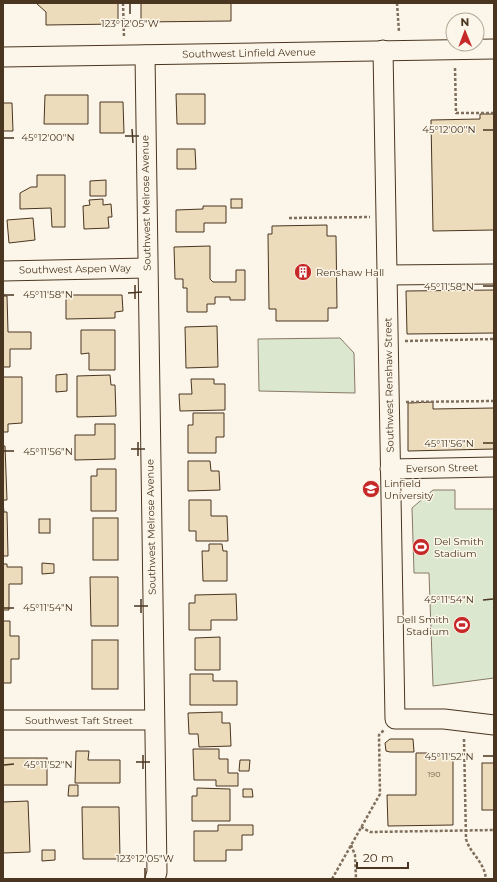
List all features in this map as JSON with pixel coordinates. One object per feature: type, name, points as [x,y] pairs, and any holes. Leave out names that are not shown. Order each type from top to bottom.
[{"type":"street","name":"Southwest Linfield Avenue","points":[[3,57],[445,49]]},
{"type":"street","name":"Southwest Renshaw Street","points":[[392,50],[386,217],[395,719]]},
{"type":"street","name":"Southwest Melrose Avenue","points":[[145,55],[157,872],[155,879]]},
{"type":"street","name":"Southwest Aspen Way","points":[[3,270],[147,268]]},
{"type":"street","points":[[387,275],[494,274]]},
{"type":"street","name":"Everson Street","points":[[390,469],[494,467]]},
{"type":"street","points":[[395,719],[444,719],[494,725]]},
{"type":"street","name":"Southwest Taft Street","points":[[3,720],[154,720]]},
{"type":"path","points":[[123,3],[124,37]]},
{"type":"path","points":[[392,50],[397,3]]},
{"type":"path","points":[[454,52],[456,113],[494,113]]},
{"type":"path","points":[[289,218],[386,217]]},
{"type":"path","points":[[388,341],[494,339]]},
{"type":"path","points":[[389,403],[494,401]]},
{"type":"path","points":[[332,879],[380,794],[379,735],[395,719]]},
{"type":"path","points":[[464,722],[466,831],[468,846],[482,863],[486,879]]},
{"type":"path","points":[[361,827],[370,832],[494,830]]},
{"type":"path","points":[[351,845],[355,855],[356,879]]},
{"type":"green space","points":[[340,338],[354,353],[355,393],[259,391],[258,339]]},
{"type":"green space","name":"Dell Smith Stadium","points":[[433,490],[455,490],[455,509],[494,509],[494,678],[433,686],[429,573],[414,573],[412,508]]},
{"type":"building","points":[[36,3],[118,3],[118,24],[46,25],[46,12]]},
{"type":"building","points":[[141,3],[231,3],[231,21],[141,22]]},
{"type":"building","points":[[176,94],[205,94],[205,124],[177,124]]},
{"type":"building","points":[[45,95],[88,95],[88,124],[44,124]]},
{"type":"building","points":[[100,102],[123,102],[124,133],[100,133]]},
{"type":"building","points":[[3,103],[12,103],[13,131],[3,131]]},
{"type":"building","points":[[480,114],[494,114],[494,230],[433,231],[431,120],[480,119]]},
{"type":"building","points":[[177,149],[195,149],[196,169],[177,169]]},
{"type":"building","points":[[37,175],[65,175],[65,227],[52,227],[51,208],[20,209],[20,193],[31,187],[37,187]]},
{"type":"building","points":[[106,180],[106,196],[90,196],[90,181]]},
{"type":"building","points":[[103,199],[103,205],[111,204],[112,217],[108,217],[109,228],[84,229],[83,206],[90,205],[89,200]]},
{"type":"building","points":[[231,199],[242,199],[242,208],[231,208]]},
{"type":"building","points":[[203,206],[226,206],[226,223],[204,223],[204,232],[176,232],[176,210],[203,209]]},
{"type":"building","points":[[33,218],[35,240],[9,243],[7,220]]},
{"type":"building","name":"Renshaw Hall","points":[[327,225],[327,236],[336,236],[337,308],[328,308],[328,321],[276,321],[276,309],[269,309],[268,234],[272,234],[272,226]]},
{"type":"building","points":[[210,246],[210,279],[213,282],[236,282],[236,270],[245,270],[245,300],[230,300],[230,297],[215,297],[215,304],[207,304],[207,312],[187,312],[187,288],[183,288],[183,279],[175,279],[174,247]]},
{"type":"building","points":[[494,290],[494,333],[407,334],[406,291]]},
{"type":"building","points":[[66,295],[122,295],[123,311],[115,312],[115,318],[66,319]]},
{"type":"building","points":[[3,296],[7,296],[8,332],[31,332],[31,349],[10,349],[10,367],[3,367]]},
{"type":"building","points":[[217,326],[218,367],[186,368],[185,327]]},
{"type":"building","points":[[81,330],[115,330],[115,370],[89,370],[89,353],[81,354]]},
{"type":"building","points":[[67,374],[67,391],[56,392],[56,375]]},
{"type":"building","points":[[110,375],[111,385],[115,385],[116,416],[77,417],[77,376]]},
{"type":"building","points":[[3,377],[22,377],[22,423],[8,424],[8,432],[3,432]]},
{"type":"building","points":[[191,379],[214,379],[214,384],[225,384],[225,410],[180,411],[179,394],[192,394]]},
{"type":"building","points":[[433,402],[433,409],[494,408],[494,449],[408,451],[408,403]]},
{"type":"building","points":[[193,413],[224,413],[224,437],[216,437],[216,453],[188,453],[188,425],[193,425]]},
{"type":"building","points":[[95,424],[115,424],[115,459],[75,460],[75,435],[95,435]]},
{"type":"building","points":[[3,446],[5,446],[7,500],[3,500]]},
{"type":"building","points":[[188,461],[210,461],[211,471],[219,471],[220,490],[188,491]]},
{"type":"building","points":[[97,469],[116,469],[116,511],[91,511],[91,476],[97,476]]},
{"type":"building","points":[[189,500],[211,500],[211,516],[227,516],[228,541],[196,541],[196,531],[189,531]]},
{"type":"building","points":[[3,503],[4,512],[7,512],[8,556],[3,556]]},
{"type":"building","points":[[93,518],[118,518],[118,560],[93,560]]},
{"type":"building","points":[[39,519],[50,519],[50,533],[39,533]]},
{"type":"building","points":[[209,544],[222,544],[223,551],[227,551],[227,581],[203,581],[202,551],[209,551]]},
{"type":"building","points":[[42,563],[54,564],[54,573],[42,574]]},
{"type":"building","points":[[3,564],[7,564],[7,567],[22,567],[22,584],[9,584],[9,610],[3,610]]},
{"type":"building","points":[[90,577],[118,577],[118,626],[91,626]]},
{"type":"building","points":[[236,594],[237,620],[211,620],[211,630],[189,630],[189,603],[195,603],[195,595]]},
{"type":"building","points":[[3,621],[10,621],[10,636],[19,636],[19,659],[11,659],[11,683],[3,683]]},
{"type":"building","points":[[220,637],[220,670],[195,670],[195,638]]},
{"type":"building","points":[[92,640],[118,640],[118,689],[92,689]]},
{"type":"building","points":[[190,674],[213,674],[213,681],[237,681],[237,705],[190,705]]},
{"type":"building","points":[[222,712],[222,723],[230,723],[231,746],[199,747],[198,734],[189,734],[188,713]]},
{"type":"building","points":[[390,739],[413,739],[414,752],[386,751],[385,743]]},
{"type":"building","points":[[193,749],[219,749],[219,759],[228,759],[228,773],[238,773],[238,786],[216,786],[216,780],[194,780]]},
{"type":"building","points":[[76,751],[89,751],[88,760],[120,760],[120,783],[75,783]]},
{"type":"building","points":[[416,753],[453,753],[453,825],[388,826],[387,795],[416,795]]},
{"type":"building","points":[[3,758],[47,758],[47,785],[3,785]]},
{"type":"building","points":[[240,760],[250,760],[249,771],[239,771]]},
{"type":"building","points":[[482,763],[494,763],[494,810],[482,810]]},
{"type":"building","points":[[69,785],[78,785],[78,796],[68,796]]},
{"type":"building","points":[[197,788],[230,789],[230,821],[192,821],[192,796],[197,796]]},
{"type":"building","points":[[243,789],[252,789],[253,797],[243,797]]},
{"type":"building","points":[[28,801],[30,852],[3,853],[3,802]]},
{"type":"building","points":[[82,807],[119,807],[120,859],[83,859]]},
{"type":"building","points":[[218,825],[253,825],[253,835],[242,835],[242,850],[226,850],[226,861],[194,861],[194,831],[218,831]]},
{"type":"building","points":[[42,850],[55,850],[55,860],[42,861]]},
{"type":"place","name":"Renshaw Hall","points":[[303,272]]},
{"type":"place","name":"Linfield University","points":[[371,489]]},
{"type":"place","name":"Del Smith Stadium","points":[[421,547]]},
{"type":"place","name":"Dell Smith Stadium","points":[[462,625]]}]
